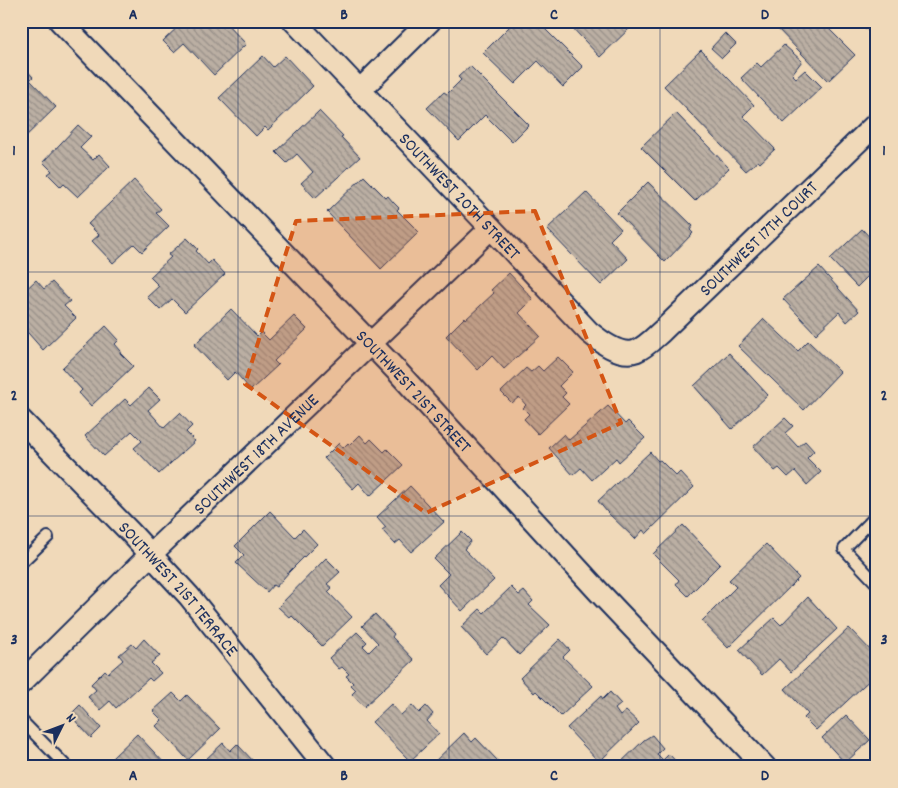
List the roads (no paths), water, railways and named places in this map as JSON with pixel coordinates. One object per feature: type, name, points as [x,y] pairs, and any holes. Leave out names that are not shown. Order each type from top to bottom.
[{"type":"street","name":"SOUTHWEST 21ST STREET","points":[[60,21],[397,370],[599,592],[764,767]]},
{"type":"street","name":"SOUTHWEST 20TH STREET","points":[[294,21],[589,332],[603,344],[616,350],[628,353],[636,351]]},
{"type":"street","points":[[360,90],[430,21]]},
{"type":"street","name":"SOUTHWEST 17TH COURT","points":[[636,351],[662,331],[877,123]]},
{"type":"street","name":"SOUTHWEST 18TH AVENUE","points":[[21,683],[151,554],[491,228]]},
{"type":"street","name":"SOUTHWEST 21ST TERRACE","points":[[21,420],[190,596],[326,767]]},
{"type":"lane","points":[[877,515],[844,548],[877,584]]},
{"type":"lane","points":[[21,562],[48,537]]},
{"type":"lane","points":[[21,720],[67,767]]}]
